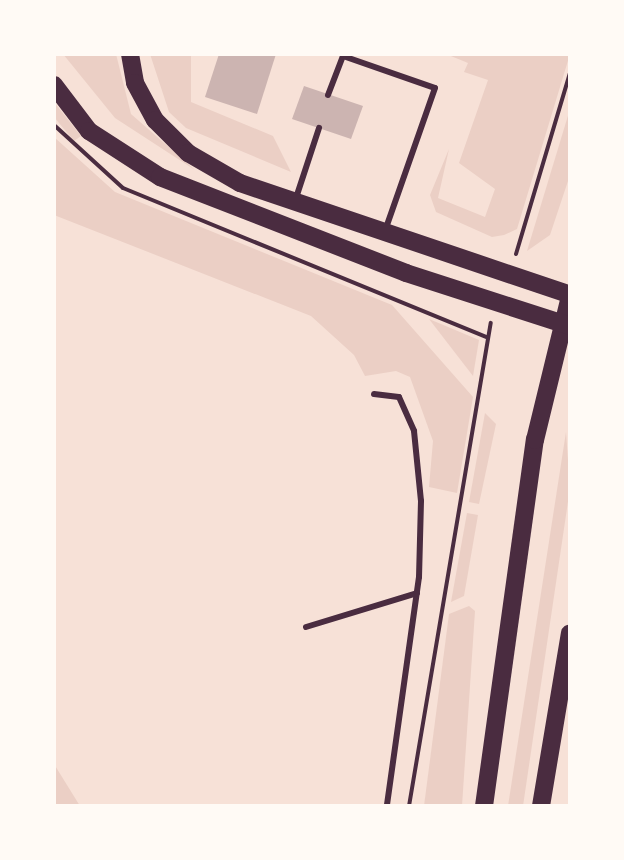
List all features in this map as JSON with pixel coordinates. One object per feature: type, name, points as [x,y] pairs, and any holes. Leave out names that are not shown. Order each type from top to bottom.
[{"type":"main road","points":[[130,54],[135,83],[155,120],[188,153],[294,203],[570,296],[566,326],[530,469],[484,806]]},
{"type":"main road","points":[[54,85],[89,131],[160,177],[566,326]]},
{"type":"main road","points":[[541,806],[570,633]]},
{"type":"lane","points":[[328,95],[340,55],[435,88],[384,235]]},
{"type":"lane","points":[[294,203],[319,128]]},
{"type":"lane","points":[[374,394],[399,397],[414,431],[421,501],[417,593],[387,806]]},
{"type":"lane","points":[[306,627],[417,593]]},
{"type":"path","points":[[514,260],[570,73]]},
{"type":"path","points":[[409,806],[491,323]]},
{"type":"shaded area","points":[[63,54],[116,54],[131,114],[195,170],[115,118]]},
{"type":"shaded area","points":[[150,54],[191,54],[191,102],[273,136],[291,172],[186,128],[169,112]]},
{"type":"shaded area","points":[[446,54],[570,54],[517,229],[504,235],[492,237],[436,212],[430,195],[449,149],[438,198],[485,217],[495,189],[459,163],[488,80],[464,72],[468,63]]},
{"type":"shaded area","points":[[54,102],[81,136],[74,141],[54,117]]},
{"type":"shaded area","points":[[570,109],[570,175],[550,235],[527,251]]},
{"type":"shaded area","points":[[54,137],[115,192],[392,305],[473,397],[457,493],[429,487],[433,441],[410,377],[396,371],[365,376],[354,355],[311,316],[54,215]]},
{"type":"shaded area","points":[[429,319],[479,340],[473,376]]},
{"type":"shaded area","points":[[485,413],[496,424],[479,504],[469,502]]},
{"type":"shaded area","points":[[566,432],[570,488],[523,806],[508,806]]},
{"type":"shaded area","points":[[467,513],[478,515],[464,596],[451,602]]},
{"type":"shaded area","points":[[469,606],[475,611],[462,806],[424,806],[449,614]]},
{"type":"shaded area","points":[[54,764],[80,806],[54,806]]},
{"type":"building","points":[[219,54],[276,54],[257,114],[205,97]]},
{"type":"building","points":[[304,86],[363,106],[351,139],[292,119]]}]
